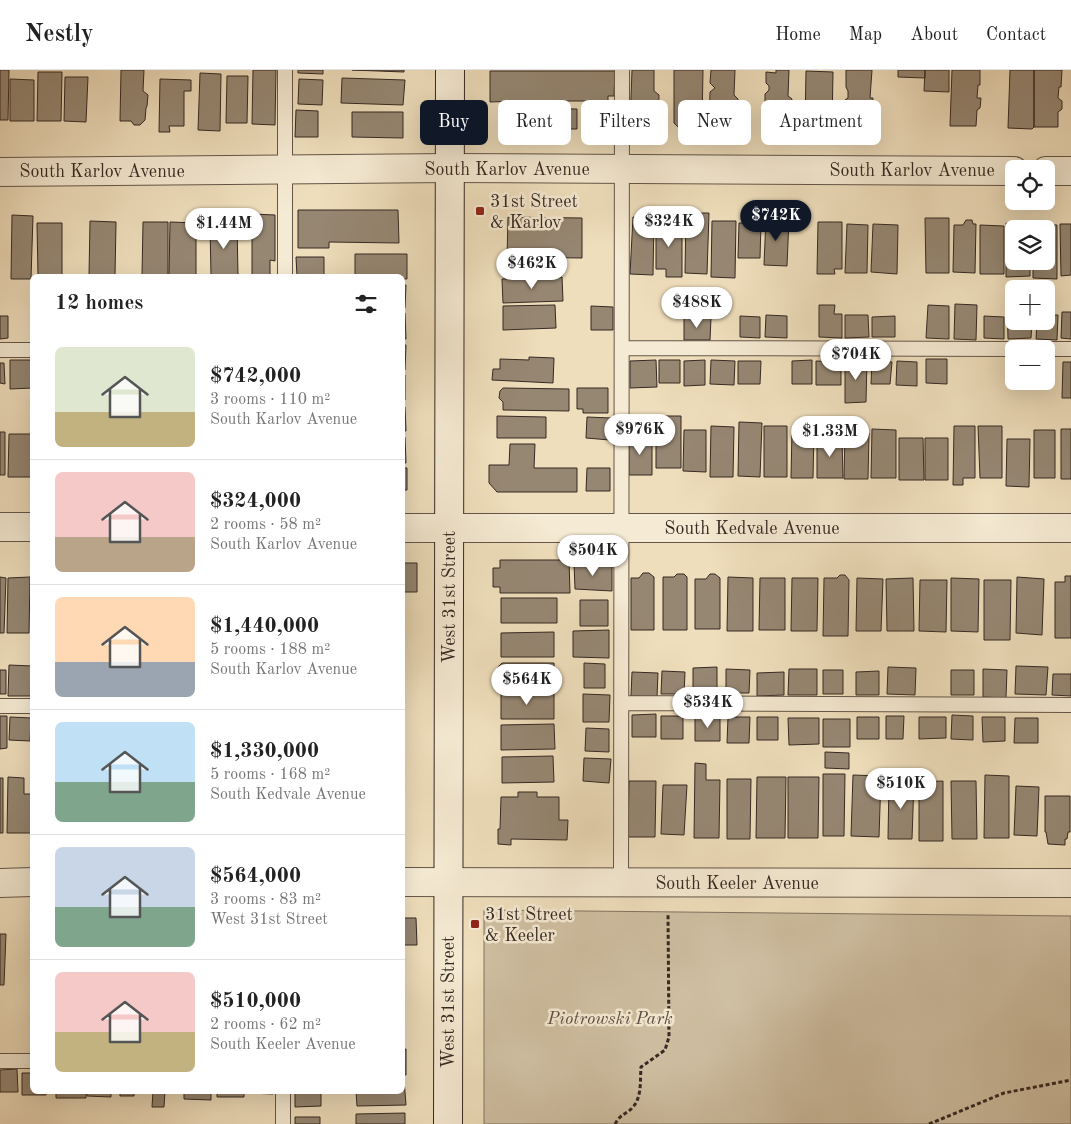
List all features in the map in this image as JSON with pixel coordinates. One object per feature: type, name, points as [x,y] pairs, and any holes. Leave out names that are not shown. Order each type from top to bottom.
[{"type":"street","name":"West 31st Street","points":[[448,1124],[450,70]]},
{"type":"street","name":"South Karlov Avenue","points":[[0,172],[450,168],[1005,171]]},
{"type":"street","points":[[1055,171],[1071,171]]},
{"type":"street","points":[[0,527],[30,527]]},
{"type":"street","name":"South Kedvale Avenue","points":[[405,528],[1071,528]]},
{"type":"street","points":[[0,883],[30,882]]},
{"type":"street","name":"South Keeler Avenue","points":[[405,882],[1071,883]]},
{"type":"lane","points":[[285,274],[286,70]]},
{"type":"lane","points":[[620,882],[622,70]]},
{"type":"lane","points":[[622,348],[1005,349]]},
{"type":"lane","points":[[1055,349],[1071,349]]},
{"type":"lane","points":[[0,350],[30,350]]},
{"type":"lane","points":[[621,704],[1071,705]]},
{"type":"lane","points":[[0,706],[30,706]]},
{"type":"lane","points":[[0,1061],[30,1061]]},
{"type":"lane","points":[[282,1124],[283,1094]]},
{"type":"path","points":[[615,1124],[620,1115],[632,1108],[639,1096],[641,1067],[665,1050],[670,1037],[668,914]]},
{"type":"path","points":[[928,1124],[1004,1093],[1071,1080]]},
{"type":"green space","name":"Piotrowski Park","points":[[484,910],[1071,916],[1071,1124],[484,1124]]},
{"type":"building","points":[[0,70],[9,70],[8,120],[0,120]]},
{"type":"building","points":[[121,70],[144,70],[143,91],[148,95],[145,120],[140,125],[134,125],[131,121],[120,121]]},
{"type":"building","points":[[253,70],[276,70],[275,125],[252,124]]},
{"type":"building","points":[[298,70],[323,70],[323,74],[298,73]]},
{"type":"building","points":[[352,70],[404,70],[404,72]]},
{"type":"building","points":[[632,70],[654,70],[654,91],[659,95],[659,100],[631,100]]},
{"type":"building","points":[[674,70],[703,70],[702,100],[678,100],[678,127],[674,123]]},
{"type":"building","points":[[711,70],[735,70],[734,95],[738,100],[710,100],[710,92],[715,88],[710,83]]},
{"type":"building","points":[[776,70],[789,70],[788,96],[792,100],[765,100],[765,94],[769,90],[769,86],[766,83],[766,72],[776,73]]},
{"type":"building","points":[[846,70],[872,70],[870,98],[873,98],[873,100],[845,100],[848,98]]},
{"type":"building","points":[[898,70],[925,70],[925,78],[898,77]]},
{"type":"building","points":[[925,70],[949,70],[949,92],[924,91]]},
{"type":"building","points":[[952,70],[980,70],[980,85],[978,85],[977,98],[981,98],[980,108],[977,110],[976,126],[950,126]]},
{"type":"building","points":[[1010,70],[1034,70],[1034,127],[1032,129],[1008,128]]},
{"type":"building","points":[[1034,70],[1062,70],[1058,98],[1062,101],[1062,109],[1058,112],[1058,127],[1034,127]]},
{"type":"building","points":[[490,71],[615,71],[614,96],[608,96],[608,100],[498,100],[498,102],[490,102]]},
{"type":"building","points":[[806,71],[833,72],[832,100],[805,100]]},
{"type":"building","points":[[38,72],[62,72],[61,121],[37,121]]},
{"type":"building","points":[[200,73],[221,74],[220,131],[198,130]]},
{"type":"building","points":[[227,76],[248,76],[247,123],[226,123]]},
{"type":"building","points":[[65,77],[88,77],[86,122],[64,121]]},
{"type":"building","points":[[342,78],[405,80],[403,105],[341,103]]},
{"type":"building","points":[[10,79],[34,80],[34,121],[10,121]]},
{"type":"building","points":[[160,79],[191,80],[191,91],[184,91],[184,126],[169,126],[170,132],[159,132]]},
{"type":"building","points":[[299,79],[323,80],[322,105],[298,104]]},
{"type":"building","points":[[571,109],[577,109],[577,129],[571,129]]},
{"type":"building","points":[[296,110],[318,111],[318,137],[295,137]]},
{"type":"building","points":[[352,112],[403,112],[403,138],[352,137]]},
{"type":"building","points":[[298,210],[398,210],[399,243],[329,242],[329,248],[298,248]]},
{"type":"building","points":[[686,213],[709,213],[707,274],[685,273]]},
{"type":"building","points":[[252,214],[275,215],[275,261],[270,260],[270,274],[252,274]]},
{"type":"building","points":[[12,215],[33,216],[30,279],[11,279]]},
{"type":"building","points":[[508,217],[582,218],[582,258],[507,257]]},
{"type":"building","points":[[633,217],[654,218],[653,275],[630,274]]},
{"type":"building","points":[[766,218],[789,219],[787,266],[764,265]]},
{"type":"building","points":[[925,218],[949,218],[949,273],[926,273]]},
{"type":"building","points":[[966,220],[972,220],[973,224],[976,224],[975,273],[953,272],[954,225],[963,225]]},
{"type":"building","points":[[90,221],[116,222],[115,274],[89,274]]},
{"type":"building","points":[[656,221],[682,221],[682,277],[666,277],[666,269],[656,269]]},
{"type":"building","points":[[712,221],[736,221],[735,278],[711,277]]},
{"type":"building","points":[[143,222],[168,222],[168,274],[142,274]]},
{"type":"building","points":[[170,222],[196,223],[196,274],[169,274]]},
{"type":"building","points":[[818,222],[842,222],[842,269],[834,269],[835,274],[817,274]]},
{"type":"building","points":[[37,223],[62,223],[62,274],[38,274]]},
{"type":"building","points":[[237,223],[238,274],[211,274],[210,224]]},
{"type":"building","points":[[739,223],[761,223],[760,258],[738,258]]},
{"type":"building","points":[[847,224],[868,225],[867,273],[845,273]]},
{"type":"building","points":[[873,224],[898,225],[897,274],[871,272]]},
{"type":"building","points":[[1060,224],[1071,224],[1071,275],[1061,276]]},
{"type":"building","points":[[980,225],[1004,226],[1004,274],[980,274]]},
{"type":"building","points":[[1055,225],[1057,225],[1057,279],[1033,278],[1033,270],[1055,270]]},
{"type":"building","points":[[355,254],[407,254],[407,279],[405,279],[405,274],[355,274]]},
{"type":"building","points":[[296,257],[324,257],[324,274],[297,274]]},
{"type":"building","points":[[1006,270],[1030,270],[1030,276],[1006,277]]},
{"type":"building","points":[[562,277],[563,301],[503,303],[502,279]]},
{"type":"building","points":[[955,304],[977,305],[976,340],[954,339]]},
{"type":"building","points":[[555,305],[556,328],[503,330],[503,306]]},
{"type":"building","points":[[819,305],[835,305],[834,314],[842,314],[842,338],[819,337]]},
{"type":"building","points":[[928,305],[949,306],[949,339],[926,338]]},
{"type":"building","points":[[591,306],[613,307],[613,330],[591,330]]},
{"type":"building","points":[[1062,312],[1071,312],[1071,339],[1061,338]]},
{"type":"building","points":[[766,315],[787,316],[787,338],[765,337]]},
{"type":"building","points":[[845,315],[868,315],[869,337],[845,338]]},
{"type":"building","points":[[1055,315],[1058,315],[1057,340],[1036,339],[1036,330],[1055,330]]},
{"type":"building","points":[[0,316],[8,316],[8,338],[0,339]]},
{"type":"building","points":[[740,316],[760,317],[760,338],[740,337]]},
{"type":"building","points":[[895,316],[895,337],[872,337],[872,317]]},
{"type":"building","points":[[984,316],[1004,317],[1004,339],[984,338]]},
{"type":"building","points":[[684,318],[711,318],[710,340],[684,340]]},
{"type":"building","points":[[1008,330],[1031,330],[1031,338],[1008,339]]},
{"type":"building","points":[[529,357],[554,358],[553,383],[492,380],[493,369],[500,369],[500,359],[529,360]]},
{"type":"building","points":[[845,359],[867,359],[866,402],[845,403]]},
{"type":"building","points":[[926,359],[947,359],[947,384],[926,383]]},
{"type":"building","points":[[10,360],[30,360],[30,388],[10,389]]},
{"type":"building","points":[[656,360],[657,387],[630,388],[630,361]]},
{"type":"building","points":[[659,360],[680,360],[680,383],[659,383]]},
{"type":"building","points":[[705,360],[705,385],[684,386],[684,361]]},
{"type":"building","points":[[711,360],[735,361],[734,385],[710,384]]},
{"type":"building","points":[[812,360],[812,384],[792,384],[792,361]]},
{"type":"building","points":[[738,361],[761,361],[760,384],[738,384]]},
{"type":"building","points":[[816,361],[841,362],[841,385],[816,385]]},
{"type":"building","points":[[872,361],[892,362],[890,384],[871,384]]},
{"type":"building","points":[[897,361],[917,362],[917,386],[896,385]]},
{"type":"building","points":[[1063,362],[1071,362],[1071,398],[1062,398]]},
{"type":"building","points":[[0,363],[4,363],[5,384],[0,383]]},
{"type":"building","points":[[503,388],[569,389],[569,411],[503,410],[503,402],[499,398],[500,391]]},
{"type":"building","points":[[577,388],[608,388],[608,413],[583,413],[583,409],[577,409]]},
{"type":"building","points":[[497,416],[546,417],[546,438],[497,438]]},
{"type":"building","points":[[656,416],[681,416],[681,468],[656,468]]},
{"type":"building","points":[[587,417],[611,418],[610,440],[586,438]]},
{"type":"building","points":[[739,422],[762,423],[760,477],[738,476]]},
{"type":"building","points":[[711,426],[734,427],[733,477],[710,477]]},
{"type":"building","points":[[764,426],[787,426],[787,477],[764,477]]},
{"type":"building","points":[[954,426],[975,426],[975,478],[963,478],[963,485],[953,485]]},
{"type":"building","points":[[978,426],[1002,426],[1002,478],[980,478]]},
{"type":"building","points":[[872,429],[896,430],[896,478],[871,478]]},
{"type":"building","points":[[1061,429],[1071,429],[1071,479],[1061,479]]},
{"type":"building","points":[[684,430],[706,430],[706,472],[683,471]]},
{"type":"building","points":[[792,430],[814,430],[813,478],[791,478]]},
{"type":"building","points":[[1034,430],[1055,430],[1055,478],[1034,478]]},
{"type":"building","points":[[0,432],[5,432],[5,475],[0,475]]},
{"type":"building","points":[[845,432],[869,433],[868,479],[844,479]]},
{"type":"building","points":[[9,434],[30,434],[30,477],[8,477]]},
{"type":"building","points":[[629,437],[652,437],[652,475],[629,475]]},
{"type":"building","points":[[817,438],[842,438],[843,478],[817,478]]},
{"type":"building","points":[[899,438],[923,438],[924,480],[899,480]]},
{"type":"building","points":[[925,438],[948,438],[948,480],[925,480]]},
{"type":"building","points":[[1007,439],[1030,439],[1029,487],[1006,486]]},
{"type":"building","points":[[510,444],[535,444],[534,468],[577,468],[577,492],[497,492],[489,483],[489,465],[509,465]]},
{"type":"building","points":[[405,468],[407,468],[407,490],[405,490]]},
{"type":"building","points":[[587,468],[610,468],[610,491],[586,491]]},
{"type":"building","points":[[500,560],[569,560],[570,593],[500,593],[500,587],[493,587],[493,568],[500,568]]},
{"type":"building","points":[[405,563],[417,563],[417,592],[405,592]]},
{"type":"building","points":[[574,564],[612,564],[612,591],[575,589]]},
{"type":"building","points":[[643,573],[649,573],[654,577],[654,630],[631,630],[631,578],[639,578]]},
{"type":"building","points":[[677,574],[684,574],[687,577],[687,630],[663,630],[663,577],[674,577]]},
{"type":"building","points":[[710,574],[715,574],[720,578],[720,629],[695,629],[695,579],[706,579]]},
{"type":"building","points":[[840,575],[845,575],[849,580],[848,636],[823,636],[824,578],[837,578]]},
{"type":"building","points":[[1065,576],[1071,576],[1071,638],[1055,638],[1055,582],[1065,582]]},
{"type":"building","points":[[0,577],[6,578],[4,633],[0,633]]},
{"type":"building","points":[[30,577],[29,633],[7,633],[8,578]]},
{"type":"building","points":[[728,577],[753,578],[753,631],[727,631]]},
{"type":"building","points":[[1017,577],[1044,579],[1042,635],[1016,633]]},
{"type":"building","points":[[760,578],[785,578],[785,630],[759,630]]},
{"type":"building","points":[[792,578],[818,578],[817,631],[791,631]]},
{"type":"building","points":[[857,578],[883,579],[881,631],[856,631]]},
{"type":"building","points":[[913,578],[914,631],[887,631],[886,579]]},
{"type":"building","points":[[951,578],[979,579],[978,632],[951,631]]},
{"type":"building","points":[[920,580],[947,580],[946,632],[919,631]]},
{"type":"building","points":[[984,580],[1011,580],[1010,640],[984,640]]},
{"type":"building","points":[[501,598],[557,598],[557,623],[501,623]]},
{"type":"building","points":[[580,600],[608,600],[608,626],[580,626]]},
{"type":"building","points":[[609,630],[609,658],[573,657],[573,631]]},
{"type":"building","points":[[554,632],[554,657],[501,657],[501,633]]},
{"type":"building","points":[[502,663],[554,663],[555,687],[502,687],[502,678],[498,674],[498,667]]},
{"type":"building","points":[[584,663],[605,664],[605,688],[584,688]]},
{"type":"building","points":[[9,665],[30,666],[30,696],[8,696]]},
{"type":"building","points":[[1016,666],[1048,667],[1046,695],[1015,694]]},
{"type":"building","points":[[717,667],[717,693],[693,693],[693,668]]},
{"type":"building","points":[[888,667],[916,668],[915,695],[887,694]]},
{"type":"building","points":[[726,669],[750,670],[749,693],[726,693]]},
{"type":"building","points":[[789,669],[817,669],[817,695],[788,695]]},
{"type":"building","points":[[983,669],[1007,670],[1006,698],[983,697]]},
{"type":"building","points":[[0,670],[6,670],[6,694],[0,694]]},
{"type":"building","points":[[823,670],[843,670],[843,694],[823,694]]},
{"type":"building","points":[[951,670],[974,670],[974,695],[951,695]]},
{"type":"building","points":[[662,671],[685,672],[684,694],[661,694]]},
{"type":"building","points":[[879,671],[879,695],[856,695],[856,672]]},
{"type":"building","points":[[632,672],[658,673],[657,697],[631,696]]},
{"type":"building","points":[[784,672],[784,695],[757,696],[757,673]]},
{"type":"building","points":[[1053,674],[1071,674],[1071,696],[1052,695]]},
{"type":"building","points":[[501,694],[554,694],[554,719],[501,719]]},
{"type":"building","points":[[583,694],[610,695],[609,722],[583,722]]},
{"type":"building","points":[[656,714],[656,737],[632,737],[632,715]]},
{"type":"building","points":[[952,715],[973,716],[973,740],[951,739]]},
{"type":"building","points":[[0,716],[7,716],[7,748],[0,749]]},
{"type":"building","points":[[661,716],[683,716],[683,739],[661,739]]},
{"type":"building","points":[[886,716],[904,716],[903,739],[886,739]]},
{"type":"building","points":[[10,717],[30,718],[30,741],[9,740]]},
{"type":"building","points":[[695,717],[720,717],[720,741],[695,741]]},
{"type":"building","points":[[728,717],[750,717],[749,743],[727,743]]},
{"type":"building","points":[[757,717],[778,717],[778,740],[757,740]]},
{"type":"building","points":[[857,717],[879,717],[879,739],[857,739]]},
{"type":"building","points":[[919,717],[946,717],[946,738],[919,739]]},
{"type":"building","points":[[982,717],[1005,717],[1005,741],[983,742]]},
{"type":"building","points":[[788,718],[819,718],[819,744],[789,745]]},
{"type":"building","points":[[1015,718],[1038,718],[1038,743],[1014,743]]},
{"type":"building","points":[[823,719],[850,719],[850,747],[823,747]]},
{"type":"building","points":[[554,724],[555,749],[501,750],[501,725]]},
{"type":"building","points":[[586,728],[609,729],[609,752],[585,751]]},
{"type":"building","points":[[825,752],[849,753],[849,769],[825,768]]},
{"type":"building","points":[[553,756],[554,782],[502,783],[502,757]]},
{"type":"building","points":[[584,758],[611,759],[609,783],[583,781]]},
{"type":"building","points":[[695,763],[706,764],[706,780],[720,780],[719,838],[694,838]]},
{"type":"building","points":[[823,774],[845,774],[844,836],[823,836]]},
{"type":"building","points":[[853,775],[881,776],[879,837],[851,836]]},
{"type":"building","points":[[985,775],[1009,776],[1009,838],[984,838]]},
{"type":"building","points":[[8,777],[24,778],[24,794],[30,794],[30,833],[7,833]]},
{"type":"building","points":[[757,777],[786,777],[785,838],[756,838]]},
{"type":"building","points":[[788,777],[819,777],[818,838],[788,838]]},
{"type":"building","points":[[0,778],[3,778],[3,833],[0,833]]},
{"type":"building","points":[[727,779],[751,779],[750,839],[727,839]]},
{"type":"building","points":[[629,781],[656,781],[655,837],[628,837]]},
{"type":"building","points":[[889,781],[914,781],[912,839],[888,839]]},
{"type":"building","points":[[943,781],[943,841],[919,841],[919,782]]},
{"type":"building","points":[[951,781],[976,781],[977,839],[952,839]]},
{"type":"building","points":[[663,785],[687,785],[684,835],[661,834]]},
{"type":"building","points":[[1016,786],[1039,787],[1037,836],[1014,835]]},
{"type":"building","points":[[518,792],[537,792],[537,797],[559,797],[559,820],[568,820],[567,840],[511,839],[511,845],[498,844],[501,797],[518,797]]},
{"type":"building","points":[[1045,796],[1070,796],[1070,832],[1068,832],[1067,839],[1065,839],[1065,845],[1048,844],[1045,832]]},
{"type":"building","points":[[405,918],[416,918],[417,945],[405,945]]},
{"type":"building","points":[[0,934],[6,934],[4,985],[0,985]]},
{"type":"building","points":[[405,1049],[406,1049],[405,1075]]},
{"type":"building","points":[[17,1069],[18,1092],[0,1092],[0,1070]]},
{"type":"building","points":[[22,1073],[30,1073],[30,1094],[46,1094],[46,1095],[22,1095]]},
{"type":"building","points":[[405,1092],[406,1105],[357,1106],[356,1094],[405,1094]]},
{"type":"building","points":[[56,1094],[86,1094],[86,1098],[56,1098]]},
{"type":"building","points":[[87,1094],[111,1094],[111,1097],[87,1096]]},
{"type":"building","points":[[120,1094],[134,1094],[134,1096],[120,1096]]},
{"type":"building","points":[[153,1094],[165,1094],[164,1107],[152,1107]]},
{"type":"building","points":[[184,1094],[211,1094],[211,1100],[184,1099]]},
{"type":"building","points":[[217,1094],[244,1094],[244,1097],[217,1097]]},
{"type":"building","points":[[295,1094],[321,1094],[321,1106],[295,1107]]},
{"type":"building","points":[[405,1113],[405,1124],[356,1124],[356,1114]]},
{"type":"building","points":[[295,1117],[320,1117],[320,1124],[295,1124]]},
{"type":"place","name":"31st Street & Karlov","points":[[480,211]]},
{"type":"place","name":"31st Street & Keeler","points":[[475,924]]}]
